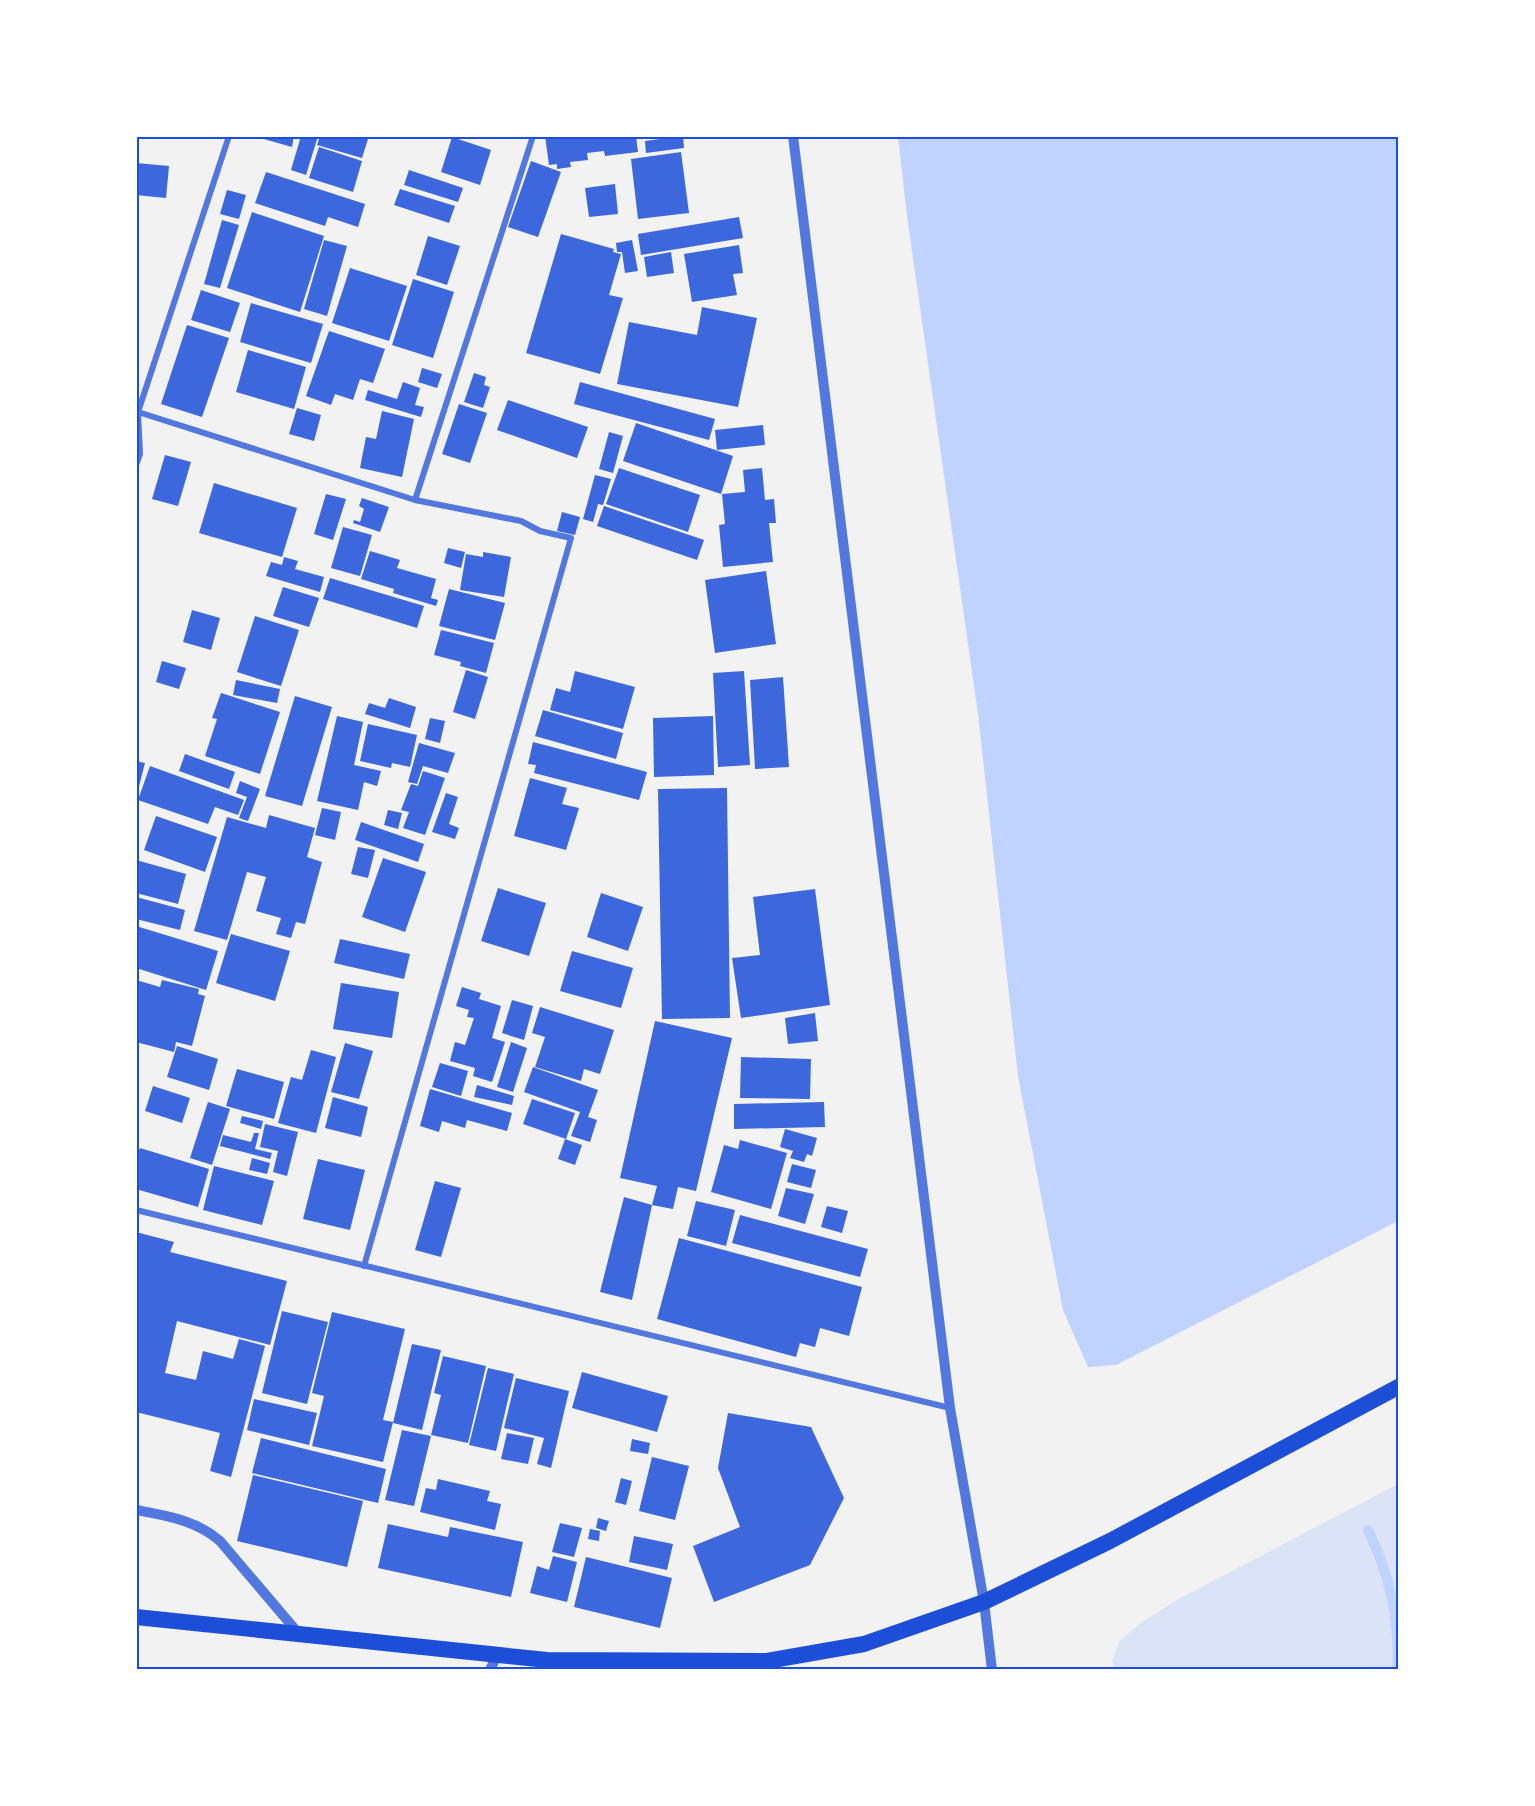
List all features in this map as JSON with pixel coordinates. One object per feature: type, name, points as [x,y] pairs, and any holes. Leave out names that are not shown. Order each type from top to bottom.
[{"type":"highway","points":[[136,1617],[498,1653],[547,1660],[767,1661],[864,1644],[984,1602],[1110,1541],[1398,1387]]},
{"type":"street","points":[[136,465],[140,454],[138,412],[229,136]]},
{"type":"street","points":[[415,500],[533,136]]},
{"type":"street","points":[[793,136],[950,1408],[984,1602],[992,1670]]},
{"type":"street","points":[[138,412],[415,500],[521,521],[540,531],[571,538],[364,1266]]},
{"type":"street","points":[[136,1210],[950,1408]]},
{"type":"street","points":[[136,1510],[188,1521],[207,1529],[220,1541],[299,1634]]},
{"type":"street","points":[[490,1670],[498,1653]]},
{"type":"shaded area","points":[[1398,1484],[1398,1669],[1115,1669],[1112,1661],[1120,1640],[1141,1623],[1180,1598]]},
{"type":"water","points":[[898,137],[1398,137],[1398,1221],[1116,1365],[1088,1367],[1063,1310],[1018,1076],[978,714],[907,216]]},
{"type":"building","points":[[253,136],[294,136],[292,147]]},
{"type":"building","points":[[301,136],[318,136],[306,175],[291,170]]},
{"type":"building","points":[[320,136],[369,136],[362,158],[317,145]]},
{"type":"building","points":[[545,136],[636,136],[638,152],[605,156],[604,151],[587,153],[588,160],[570,162],[571,167],[557,169],[557,164],[549,165]]},
{"type":"building","points":[[683,136],[684,148],[646,153],[645,141]]},
{"type":"building","points":[[452,137],[491,150],[480,185],[441,172]]},
{"type":"building","points":[[319,147],[362,161],[353,192],[309,178]]},
{"type":"building","points":[[681,152],[689,213],[638,219],[631,159]]},
{"type":"building","points":[[531,161],[561,172],[538,237],[508,227]]},
{"type":"building","points":[[136,163],[169,166],[166,198],[136,195]]},
{"type":"building","points":[[409,170],[463,188],[458,202],[404,185]]},
{"type":"building","points":[[266,172],[365,204],[358,227],[328,217],[325,226],[255,203]]},
{"type":"building","points":[[615,184],[618,214],[589,217],[585,188]]},
{"type":"building","points":[[400,189],[455,206],[449,223],[394,205]]},
{"type":"building","points":[[227,190],[246,195],[239,219],[220,214]]},
{"type":"building","points":[[252,212],[324,236],[300,312],[227,288]]},
{"type":"building","points":[[739,217],[743,238],[641,255],[638,234]]},
{"type":"building","points":[[222,220],[239,225],[220,288],[204,284]]},
{"type":"building","points":[[561,234],[614,249],[613,252],[621,254],[609,295],[623,298],[600,374],[526,353]]},
{"type":"building","points":[[428,236],[460,246],[447,285],[416,275]]},
{"type":"building","points":[[324,240],[347,246],[327,316],[304,309]]},
{"type":"building","points":[[632,240],[638,271],[625,273],[622,252],[617,252],[616,243]]},
{"type":"building","points":[[739,245],[743,273],[733,274],[737,295],[692,302],[684,254]]},
{"type":"building","points":[[671,252],[674,273],[647,277],[644,257]]},
{"type":"building","points":[[350,268],[407,286],[389,341],[332,323]]},
{"type":"building","points":[[413,279],[454,292],[433,358],[392,345]]},
{"type":"building","points":[[201,290],[240,303],[230,332],[191,320]]},
{"type":"building","points":[[251,303],[323,324],[311,363],[240,342]]},
{"type":"building","points":[[702,307],[757,318],[738,407],[617,384],[629,322],[697,335]]},
{"type":"building","points":[[187,325],[229,338],[202,417],[161,404]]},
{"type":"building","points":[[329,331],[385,349],[373,383],[360,379],[353,400],[335,394],[331,405],[306,396]]},
{"type":"building","points":[[248,350],[306,367],[294,409],[236,392]]},
{"type":"building","points":[[422,368],[442,374],[437,388],[418,382]]},
{"type":"building","points":[[474,373],[486,377],[484,385],[490,387],[483,408],[464,402]]},
{"type":"building","points":[[403,382],[420,388],[415,405],[424,407],[421,417],[365,400],[368,390],[397,399]]},
{"type":"building","points":[[580,382],[715,419],[709,440],[574,404]]},
{"type":"building","points":[[508,400],[588,427],[577,458],[497,430]]},
{"type":"building","points":[[459,404],[487,413],[470,463],[442,454]]},
{"type":"building","points":[[297,408],[321,415],[314,441],[289,434]]},
{"type":"building","points":[[382,411],[414,419],[402,477],[360,468],[366,437],[376,439]]},
{"type":"building","points":[[636,423],[733,456],[721,494],[623,461]]},
{"type":"building","points":[[763,425],[765,445],[717,450],[715,430]]},
{"type":"building","points":[[609,432],[623,436],[613,473],[599,469]]},
{"type":"building","points":[[165,455],[191,462],[178,506],[152,499]]},
{"type":"building","points":[[619,468],[700,495],[688,532],[606,504]]},
{"type":"building","points":[[762,468],[765,500],[774,499],[776,523],[769,523],[773,562],[723,567],[719,525],[725,524],[722,494],[745,492],[743,470]]},
{"type":"building","points":[[595,475],[611,479],[603,505],[598,504],[593,522],[583,519]]},
{"type":"building","points":[[214,483],[297,508],[282,557],[199,533]]},
{"type":"building","points":[[326,494],[346,499],[333,540],[314,534]]},
{"type":"building","points":[[362,498],[389,507],[380,532],[353,523],[354,520],[360,522],[364,509],[359,506]]},
{"type":"building","points":[[604,506],[704,540],[697,560],[597,526]]},
{"type":"building","points":[[562,512],[580,517],[575,535],[557,531]]},
{"type":"building","points":[[343,527],[372,535],[360,576],[331,568]]},
{"type":"building","points":[[448,548],[465,552],[461,568],[444,563]]},
{"type":"building","points":[[370,551],[400,560],[397,568],[436,579],[431,598],[438,600],[436,606],[393,593],[394,589],[361,579]]},
{"type":"building","points":[[483,552],[511,557],[504,597],[460,590],[466,554],[483,557]]},
{"type":"building","points":[[284,557],[298,561],[295,569],[324,577],[320,592],[266,576],[271,562],[282,565]]},
{"type":"building","points":[[766,571],[776,644],[715,653],[705,580]]},
{"type":"building","points":[[330,578],[424,606],[417,628],[323,599]]},
{"type":"building","points":[[283,587],[319,598],[309,627],[273,616]]},
{"type":"building","points":[[449,589],[505,603],[495,640],[439,626]]},
{"type":"building","points":[[192,610],[220,618],[211,650],[183,642]]},
{"type":"building","points":[[255,616],[299,630],[281,686],[237,672]]},
{"type":"building","points":[[441,630],[494,643],[486,673],[460,666],[461,662],[434,655]]},
{"type":"building","points":[[162,661],[186,668],[179,689],[156,682]]},
{"type":"building","points":[[466,670],[488,677],[475,719],[453,712]]},
{"type":"building","points":[[575,671],[635,687],[623,729],[550,710],[556,688],[570,692]]},
{"type":"building","points":[[744,671],[750,765],[718,767],[713,673]]},
{"type":"building","points":[[783,677],[789,767],[755,769],[750,680]]},
{"type":"building","points":[[236,680],[280,689],[277,703],[233,695]]},
{"type":"building","points":[[221,693],[280,712],[260,774],[205,756],[217,719],[212,718]]},
{"type":"building","points":[[295,696],[332,707],[302,806],[265,796]]},
{"type":"building","points":[[389,698],[416,707],[410,728],[365,714],[369,703],[385,708]]},
{"type":"building","points":[[543,710],[623,733],[616,759],[535,736]]},
{"type":"building","points":[[337,716],[363,722],[354,765],[381,771],[377,786],[364,782],[358,810],[317,801]]},
{"type":"building","points":[[713,716],[714,775],[654,777],[653,718]]},
{"type":"building","points":[[430,718],[445,721],[440,743],[425,739]]},
{"type":"building","points":[[368,724],[417,735],[410,767],[392,763],[391,768],[360,761]]},
{"type":"building","points":[[533,742],[647,772],[639,800],[534,773],[536,765],[528,764]]},
{"type":"building","points":[[419,743],[455,753],[448,773],[423,766],[417,784],[408,782]]},
{"type":"building","points":[[185,754],[235,772],[229,789],[179,771]]},
{"type":"building","points":[[136,761],[145,763],[137,794],[136,794]]},
{"type":"building","points":[[150,766],[244,800],[238,815],[215,807],[208,824],[138,800]]},
{"type":"building","points":[[423,771],[445,778],[425,835],[403,828],[409,812],[401,810],[411,784],[418,786]]},
{"type":"building","points":[[530,778],[567,788],[562,804],[579,808],[566,850],[514,836]]},
{"type":"building","points":[[240,781],[260,789],[248,821],[239,818],[247,797],[236,793]]},
{"type":"building","points":[[727,788],[730,1018],[662,1019],[658,789]]},
{"type":"building","points":[[446,793],[458,797],[449,824],[459,828],[455,839],[432,832]]},
{"type":"building","points":[[322,808],[341,812],[335,840],[315,835]]},
{"type":"building","points":[[388,810],[402,813],[398,829],[384,825]]},
{"type":"building","points":[[269,815],[315,828],[307,857],[322,862],[305,924],[296,922],[291,938],[276,934],[281,918],[256,911],[266,877],[247,872],[227,940],[194,931],[227,817],[266,828]]},
{"type":"building","points":[[156,816],[217,837],[205,872],[144,850]]},
{"type":"building","points":[[361,822],[424,844],[418,862],[355,840]]},
{"type":"building","points":[[358,847],[375,850],[368,878],[351,874]]},
{"type":"building","points":[[383,858],[426,872],[405,932],[362,917]]},
{"type":"building","points":[[136,860],[186,874],[178,904],[136,893]]},
{"type":"building","points":[[498,888],[546,903],[529,956],[481,941]]},
{"type":"building","points":[[815,889],[830,1005],[741,1018],[732,958],[760,955],[753,897]]},
{"type":"building","points":[[601,893],[643,907],[628,951],[587,937]]},
{"type":"building","points":[[136,897],[185,910],[180,930],[136,919]]},
{"type":"building","points":[[136,926],[218,951],[206,990],[136,968]]},
{"type":"building","points":[[231,934],[290,951],[275,1001],[216,983]]},
{"type":"building","points":[[340,939],[410,954],[404,979],[334,963]]},
{"type":"building","points":[[572,951],[633,968],[621,1008],[560,991]]},
{"type":"building","points":[[136,980],[160,987],[162,980],[199,989],[198,994],[205,996],[192,1046],[176,1042],[174,1052],[136,1042]]},
{"type":"building","points":[[341,983],[399,992],[392,1038],[333,1029]]},
{"type":"building","points":[[462,987],[481,993],[479,999],[501,1006],[492,1038],[505,1042],[492,1082],[473,1076],[475,1068],[450,1061],[455,1042],[465,1045],[474,1018],[467,1017],[469,1010],[456,1006]]},
{"type":"building","points":[[512,1000],[533,1006],[524,1040],[502,1033]]},
{"type":"building","points":[[540,1007],[614,1030],[600,1074],[584,1069],[581,1081],[535,1067],[545,1037],[532,1033]]},
{"type":"building","points":[[815,1013],[818,1041],[788,1044],[785,1018]]},
{"type":"building","points":[[655,1021],[732,1038],[696,1191],[678,1187],[673,1209],[652,1205],[657,1186],[620,1178]]},
{"type":"building","points":[[511,1042],[527,1048],[513,1092],[497,1087]]},
{"type":"building","points":[[345,1043],[373,1051],[359,1099],[331,1092]]},
{"type":"building","points":[[177,1046],[218,1059],[209,1090],[167,1077]]},
{"type":"building","points":[[311,1050],[336,1057],[316,1133],[278,1123],[291,1077],[302,1080]]},
{"type":"building","points":[[741,1057],[811,1059],[810,1099],[740,1098]]},
{"type":"building","points":[[440,1063],[468,1071],[461,1096],[432,1087]]},
{"type":"building","points":[[533,1067],[598,1090],[588,1117],[597,1120],[590,1142],[571,1136],[580,1112],[524,1092]]},
{"type":"building","points":[[237,1069],[284,1082],[274,1119],[226,1106]]},
{"type":"building","points":[[477,1085],[514,1096],[512,1105],[474,1097]]},
{"type":"building","points":[[153,1086],[190,1098],[182,1123],[145,1111]]},
{"type":"building","points":[[430,1089],[512,1113],[507,1131],[467,1120],[465,1128],[442,1121],[439,1132],[420,1126]]},
{"type":"building","points":[[333,1097],[368,1107],[361,1137],[325,1128]]},
{"type":"building","points":[[532,1099],[575,1113],[566,1139],[523,1124]]},
{"type":"building","points":[[208,1102],[230,1109],[212,1165],[190,1158]]},
{"type":"building","points":[[824,1102],[825,1127],[734,1129],[734,1104]]},
{"type":"building","points":[[242,1116],[263,1121],[261,1129],[240,1123]]},
{"type":"building","points":[[265,1124],[298,1132],[287,1176],[273,1172],[278,1151],[260,1147]]},
{"type":"building","points":[[785,1129],[817,1138],[812,1156],[807,1154],[804,1162],[790,1158],[793,1151],[780,1147]]},
{"type":"building","points":[[254,1133],[259,1133],[255,1149],[272,1153],[270,1159],[220,1146],[223,1135],[251,1142]]},
{"type":"building","points":[[565,1139],[582,1145],[575,1165],[558,1159]]},
{"type":"building","points":[[740,1140],[787,1153],[771,1209],[711,1192],[724,1145],[738,1149]]},
{"type":"building","points":[[140,1148],[209,1169],[198,1207],[136,1189],[136,1158]]},
{"type":"building","points":[[252,1158],[270,1163],[267,1174],[249,1170]]},
{"type":"building","points":[[318,1159],[365,1170],[350,1230],[303,1219]]},
{"type":"building","points":[[792,1164],[816,1170],[811,1188],[787,1182]]},
{"type":"building","points":[[214,1166],[274,1181],[262,1225],[203,1210]]},
{"type":"building","points":[[435,1181],[461,1188],[441,1257],[415,1250]]},
{"type":"building","points":[[786,1188],[814,1194],[805,1224],[778,1216]]},
{"type":"building","points":[[624,1197],[652,1205],[632,1300],[600,1292]]},
{"type":"building","points":[[696,1201],[735,1210],[726,1246],[687,1236]]},
{"type":"building","points":[[827,1206],[848,1211],[842,1233],[821,1227]]},
{"type":"building","points":[[740,1215],[868,1249],[860,1277],[732,1243]]},
{"type":"building","points":[[136,1232],[174,1242],[170,1252],[287,1281],[270,1345],[177,1321],[165,1373],[196,1380],[203,1351],[233,1359],[239,1339],[265,1346],[231,1477],[210,1471],[220,1433],[136,1412]]},
{"type":"building","points":[[679,1238],[862,1287],[849,1336],[820,1328],[815,1347],[800,1343],[796,1357],[657,1319]]},
{"type":"building","points":[[282,1311],[328,1322],[307,1404],[262,1393]]},
{"type":"building","points":[[332,1312],[405,1329],[383,1420],[393,1422],[383,1462],[312,1446],[324,1396],[312,1393]]},
{"type":"building","points":[[412,1344],[441,1350],[422,1430],[393,1423]]},
{"type":"building","points":[[443,1356],[486,1366],[468,1443],[431,1435],[441,1395],[434,1393]]},
{"type":"building","points":[[488,1368],[514,1374],[496,1451],[469,1445]]},
{"type":"building","points":[[582,1372],[668,1396],[657,1432],[572,1408]]},
{"type":"building","points":[[516,1378],[569,1391],[551,1468],[537,1464],[544,1438],[504,1428]]},
{"type":"building","points":[[254,1399],[317,1413],[309,1445],[247,1430]]},
{"type":"building","points":[[728,1413],[811,1427],[844,1498],[810,1565],[714,1602],[693,1546],[740,1527],[718,1468]]},
{"type":"building","points":[[402,1430],[431,1436],[414,1506],[385,1500]]},
{"type":"building","points":[[507,1433],[534,1438],[528,1464],[501,1459]]},
{"type":"building","points":[[261,1438],[386,1469],[378,1503],[252,1473]]},
{"type":"building","points":[[632,1439],[650,1443],[648,1454],[630,1451]]},
{"type":"building","points":[[652,1457],[689,1466],[675,1520],[639,1511]]},
{"type":"building","points":[[253,1475],[363,1501],[347,1567],[237,1541]]},
{"type":"building","points":[[621,1478],[632,1481],[626,1505],[615,1502]]},
{"type":"building","points":[[438,1479],[490,1491],[487,1501],[501,1504],[495,1530],[420,1512],[426,1488],[436,1490]]},
{"type":"building","points":[[598,1518],[609,1521],[606,1531],[596,1528]]},
{"type":"building","points":[[560,1523],[582,1528],[574,1557],[552,1552]]},
{"type":"building","points":[[388,1524],[448,1537],[450,1527],[523,1542],[511,1597],[378,1568]]},
{"type":"building","points":[[590,1529],[600,1531],[599,1541],[588,1539]]},
{"type":"building","points":[[634,1536],[673,1544],[667,1570],[629,1562]]},
{"type":"building","points":[[553,1556],[577,1562],[567,1602],[530,1593],[537,1566],[549,1570]]},
{"type":"building","points":[[586,1557],[672,1578],[660,1628],[574,1607]]},
{"type":"waterway","points":[[1368,1530],[1376,1547],[1392,1598],[1397,1633],[1397,1670]]}]
